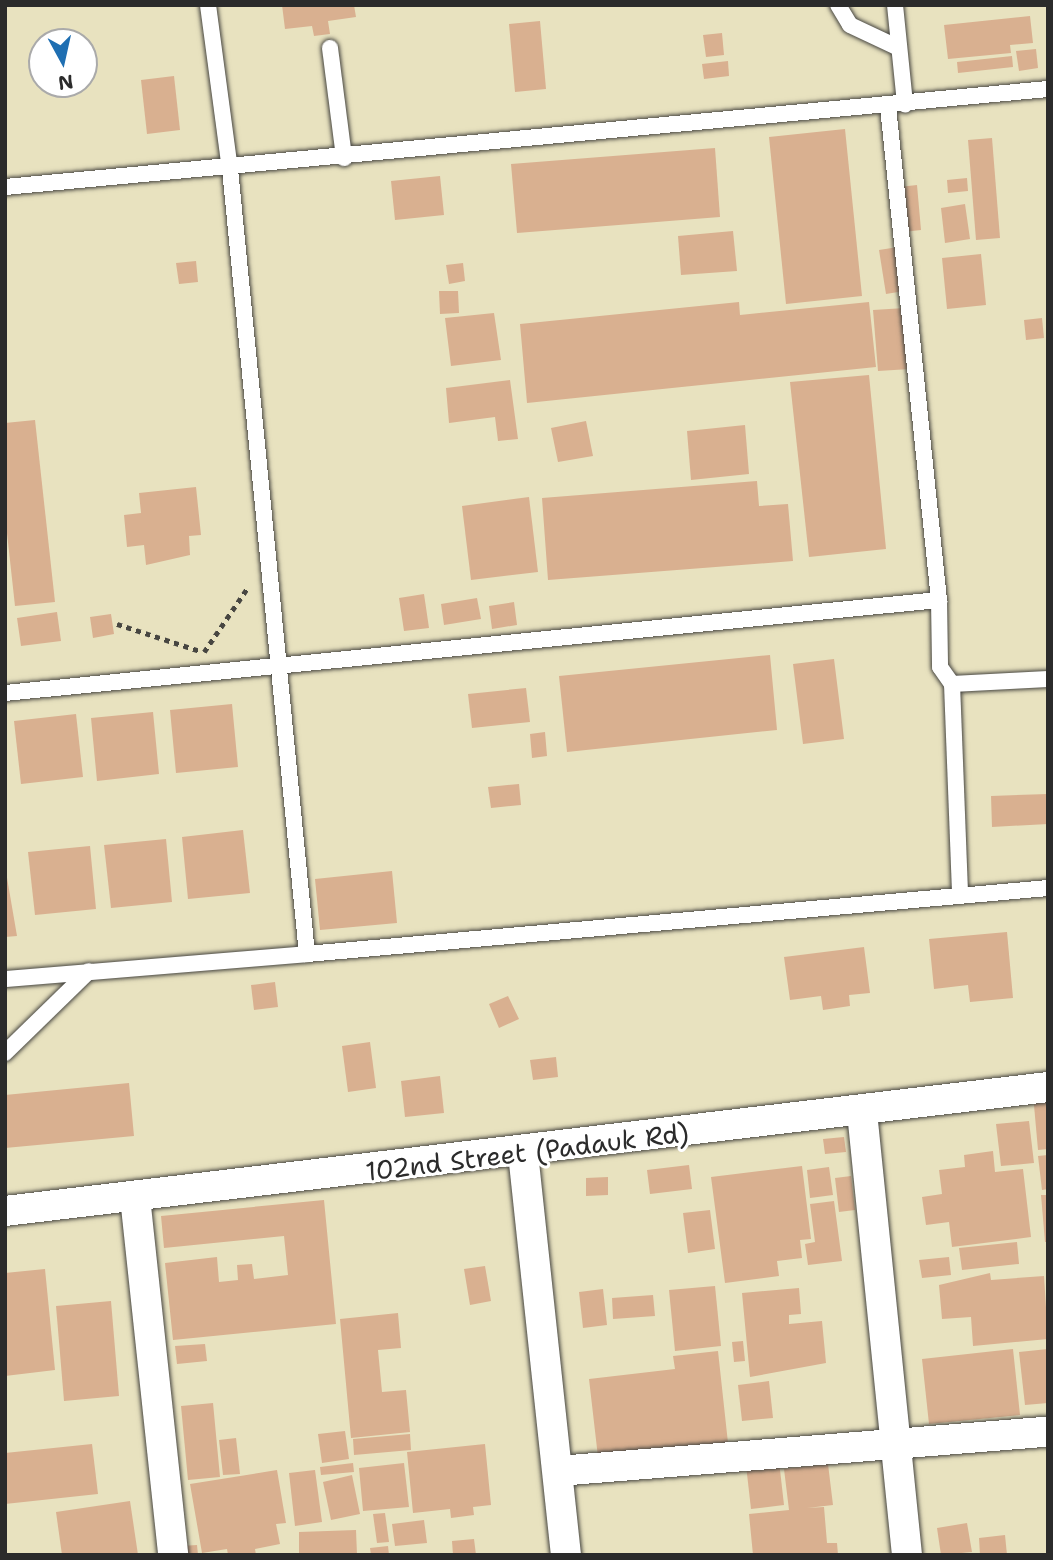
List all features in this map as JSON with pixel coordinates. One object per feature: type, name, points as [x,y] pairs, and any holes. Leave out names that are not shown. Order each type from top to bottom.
[{"type":"street","name":"102nd Street (Padauk Rd)","points":[[5,1211],[523,1153],[1048,1087]]},
{"type":"street","points":[[862,1112],[908,1555]]},
{"type":"street","points":[[523,1153],[566,1555]]},
{"type":"street","points":[[135,1197],[173,1555]]},
{"type":"street","points":[[558,1471],[1048,1432]]},
{"type":"lane","points":[[208,5],[230,169],[266,560],[307,954]]},
{"type":"lane","points":[[838,5],[850,24],[899,48]]},
{"type":"lane","points":[[895,5],[905,104]]},
{"type":"lane","points":[[330,48],[344,158]]},
{"type":"lane","points":[[5,187],[230,169],[1048,89]]},
{"type":"lane","points":[[888,106],[939,600],[940,667],[952,684],[960,896]]},
{"type":"lane","points":[[5,693],[278,668],[939,600]]},
{"type":"lane","points":[[952,684],[1048,679]]},
{"type":"lane","points":[[5,979],[1048,888]]},
{"type":"lane","points":[[5,1052],[89,971]]},
{"type":"path","points":[[190,676],[266,560]]},
{"type":"path","points":[[117,624],[204,652]]},
{"type":"building","points":[[282,5],[354,5],[356,17],[328,21],[330,34],[314,36],[312,26],[285,29]]},
{"type":"building","points":[[1030,16],[1033,43],[1010,45],[1011,53],[948,59],[944,25]]},
{"type":"building","points":[[540,21],[546,89],[515,92],[509,24]]},
{"type":"building","points":[[722,33],[724,55],[706,57],[703,35]]},
{"type":"building","points":[[1036,49],[1038,68],[1019,71],[1016,51]]},
{"type":"building","points":[[1012,56],[1013,67],[958,73],[957,62]]},
{"type":"building","points":[[728,61],[729,76],[704,79],[702,64]]},
{"type":"building","points":[[174,76],[180,130],[147,134],[141,80]]},
{"type":"building","points":[[845,129],[862,296],[786,304],[769,137]]},
{"type":"building","points":[[992,138],[1000,238],[976,240],[968,140]]},
{"type":"building","points":[[715,148],[720,217],[517,233],[511,164]]},
{"type":"building","points":[[440,176],[444,215],[395,220],[391,181]]},
{"type":"building","points":[[967,178],[968,191],[948,193],[947,180]]},
{"type":"building","points":[[917,185],[921,230],[903,232],[899,187]]},
{"type":"building","points":[[965,204],[970,239],[945,243],[941,208]]},
{"type":"building","points":[[733,231],[737,271],[681,275],[678,236]]},
{"type":"building","points":[[898,247],[904,291],[886,294],[879,250]]},
{"type":"building","points":[[981,254],[986,305],[947,309],[942,258]]},
{"type":"building","points":[[196,261],[198,282],[179,284],[176,263]]},
{"type":"building","points":[[463,263],[465,281],[449,284],[446,265]]},
{"type":"building","points":[[439,291],[458,291],[459,313],[440,314]]},
{"type":"building","points":[[739,302],[740,315],[869,302],[876,367],[527,403],[520,324]]},
{"type":"building","points":[[905,308],[910,369],[878,371],[873,310]]},
{"type":"building","points":[[494,313],[501,360],[451,366],[445,318]]},
{"type":"building","points":[[1042,318],[1044,338],[1026,340],[1024,320]]},
{"type":"building","points":[[869,375],[886,549],[809,557],[790,382]]},
{"type":"building","points":[[510,380],[518,439],[498,441],[495,417],[449,423],[446,388]]},
{"type":"building","points":[[35,420],[55,602],[15,606],[5,515],[5,423]]},
{"type":"building","points":[[586,421],[593,456],[558,462],[551,428]]},
{"type":"building","points":[[745,425],[749,474],[691,480],[687,431]]},
{"type":"building","points":[[757,481],[759,506],[788,504],[793,561],[548,580],[542,498]]},
{"type":"building","points":[[196,487],[201,535],[189,536],[190,555],[146,565],[144,545],[127,547],[124,515],[141,513],[139,493]]},
{"type":"building","points":[[529,497],[538,572],[471,580],[462,506]]},
{"type":"building","points":[[424,594],[429,628],[404,631],[399,598]]},
{"type":"building","points":[[477,598],[481,619],[444,625],[441,604]]},
{"type":"building","points":[[514,602],[517,625],[492,629],[489,606]]},
{"type":"building","points":[[57,612],[61,641],[21,646],[17,618]]},
{"type":"building","points":[[111,614],[114,634],[93,638],[90,617]]},
{"type":"building","points":[[770,655],[777,730],[567,752],[559,676]]},
{"type":"building","points":[[834,659],[844,739],[803,744],[793,664]]},
{"type":"building","points":[[526,688],[530,722],[472,728],[468,694]]},
{"type":"building","points":[[232,704],[238,767],[176,773],[170,710]]},
{"type":"building","points":[[153,712],[159,774],[97,781],[91,718]]},
{"type":"building","points":[[76,714],[83,777],[21,784],[14,721]]},
{"type":"building","points":[[545,732],[547,756],[532,758],[530,734]]},
{"type":"building","points":[[519,784],[521,805],[491,808],[488,787]]},
{"type":"building","points":[[1048,794],[1048,824],[992,827],[991,796]]},
{"type":"building","points":[[243,830],[250,893],[188,899],[182,837]]},
{"type":"building","points":[[166,839],[172,902],[111,908],[104,845]]},
{"type":"building","points":[[90,846],[96,909],[35,915],[28,852]]},
{"type":"building","points":[[5,866],[17,936],[5,937]]},
{"type":"building","points":[[392,871],[397,923],[320,930],[315,879]]},
{"type":"building","points":[[1007,932],[1013,998],[970,1002],[968,985],[934,989],[929,939]]},
{"type":"building","points":[[864,947],[870,993],[849,995],[850,1006],[823,1010],[821,996],[790,1000],[784,957]]},
{"type":"building","points":[[275,982],[278,1007],[254,1010],[251,985]]},
{"type":"building","points":[[508,996],[519,1019],[499,1028],[489,1004]]},
{"type":"building","points":[[370,1042],[376,1088],[348,1092],[342,1046]]},
{"type":"building","points":[[556,1057],[558,1077],[533,1080],[530,1060]]},
{"type":"building","points":[[440,1076],[444,1113],[405,1117],[401,1081]]},
{"type":"building","points":[[129,1083],[134,1136],[5,1148],[5,1095]]},
{"type":"building","points":[[1048,1092],[1048,1149],[1038,1150],[1033,1094]]},
{"type":"building","points":[[1029,1121],[1034,1163],[1001,1166],[996,1124]]},
{"type":"building","points":[[844,1137],[846,1152],[825,1154],[823,1139]]},
{"type":"building","points":[[993,1151],[995,1172],[1023,1169],[1031,1237],[952,1247],[949,1222],[926,1225],[922,1197],[942,1194],[939,1170],[965,1167],[964,1155]]},
{"type":"building","points":[[1048,1155],[1048,1189],[1042,1190],[1038,1156]]},
{"type":"building","points":[[689,1165],[692,1189],[650,1194],[647,1170]]},
{"type":"building","points":[[802,1166],[811,1239],[800,1240],[802,1258],[777,1261],[779,1276],[725,1283],[711,1177]]},
{"type":"building","points":[[829,1167],[833,1195],[810,1198],[807,1170]]},
{"type":"building","points":[[851,1176],[855,1210],[839,1212],[835,1178]]},
{"type":"building","points":[[608,1177],[608,1195],[586,1196],[586,1178]]},
{"type":"building","points":[[1041,1195],[1048,1195],[1048,1242],[1045,1242]]},
{"type":"building","points":[[324,1200],[336,1324],[173,1340],[165,1263],[217,1257],[219,1282],[238,1280],[237,1265],[252,1264],[254,1279],[288,1275],[284,1236],[164,1248],[161,1216]]},
{"type":"building","points":[[834,1201],[842,1261],[808,1265],[805,1244],[815,1242],[810,1204]]},
{"type":"building","points":[[710,1210],[715,1249],[688,1253],[683,1213]]},
{"type":"building","points":[[1017,1242],[1019,1264],[962,1270],[959,1248]]},
{"type":"building","points":[[949,1257],[951,1275],[922,1278],[919,1260]]},
{"type":"building","points":[[485,1266],[491,1301],[470,1305],[464,1269]]},
{"type":"building","points":[[45,1269],[55,1370],[5,1376],[5,1273]]},
{"type":"building","points":[[990,1273],[991,1280],[1044,1276],[1048,1339],[973,1346],[971,1317],[942,1319],[939,1285]]},
{"type":"building","points":[[715,1286],[721,1346],[675,1351],[669,1290]]},
{"type":"building","points":[[799,1288],[801,1314],[789,1315],[789,1324],[822,1321],[826,1363],[750,1377],[742,1293]]},
{"type":"building","points":[[603,1289],[607,1325],[583,1328],[579,1292]]},
{"type":"building","points":[[653,1295],[655,1316],[613,1319],[612,1298]]},
{"type":"building","points":[[111,1301],[119,1396],[64,1401],[56,1306]]},
{"type":"building","points":[[398,1313],[401,1348],[378,1350],[382,1392],[406,1390],[410,1432],[351,1438],[340,1319]]},
{"type":"building","points":[[743,1341],[745,1361],[734,1362],[732,1342]]},
{"type":"building","points":[[205,1344],[207,1361],[177,1364],[175,1346]]},
{"type":"building","points":[[1013,1349],[1020,1415],[929,1424],[922,1359]]},
{"type":"building","points":[[1048,1349],[1048,1403],[1025,1405],[1019,1352]]},
{"type":"building","points":[[718,1351],[728,1443],[598,1457],[589,1379],[675,1369],[673,1356]]},
{"type":"building","points":[[769,1381],[773,1418],[742,1421],[738,1385]]},
{"type":"building","points":[[213,1403],[220,1477],[188,1480],[181,1406]]},
{"type":"building","points":[[345,1431],[349,1459],[322,1463],[318,1434]]},
{"type":"building","points":[[410,1434],[411,1450],[354,1455],[353,1439]]},
{"type":"building","points":[[236,1438],[240,1474],[223,1475],[219,1440]]},
{"type":"building","points":[[92,1444],[98,1494],[5,1504],[5,1453]]},
{"type":"building","points":[[485,1444],[491,1505],[473,1507],[474,1515],[451,1518],[450,1509],[413,1513],[407,1452]]},
{"type":"building","points":[[779,1461],[784,1505],[751,1509],[746,1465]]},
{"type":"building","points":[[353,1463],[354,1472],[321,1475],[320,1467]]},
{"type":"building","points":[[404,1463],[409,1507],[363,1511],[359,1468]]},
{"type":"building","points":[[828,1464],[833,1505],[807,1508],[824,1507],[827,1543],[837,1543],[838,1555],[753,1555],[749,1514],[789,1510],[784,1469]]},
{"type":"building","points":[[277,1470],[286,1523],[276,1524],[280,1544],[255,1549],[256,1555],[228,1555],[227,1549],[202,1553],[190,1484]]},
{"type":"building","points":[[315,1470],[322,1522],[295,1526],[289,1473]]},
{"type":"building","points":[[352,1475],[360,1514],[331,1520],[323,1482]]},
{"type":"building","points":[[130,1501],[138,1555],[62,1555],[56,1512]]},
{"type":"building","points":[[385,1513],[389,1542],[377,1543],[373,1514]]},
{"type":"building","points":[[424,1520],[427,1543],[395,1546],[392,1524]]},
{"type":"building","points":[[967,1523],[972,1552],[941,1555],[937,1528]]},
{"type":"building","points":[[356,1530],[357,1555],[299,1555],[299,1532]]},
{"type":"building","points":[[1005,1535],[1007,1555],[980,1555],[979,1538]]},
{"type":"building","points":[[474,1539],[476,1555],[453,1555],[452,1541]]},
{"type":"building","points":[[197,1545],[198,1555],[182,1555],[181,1546]]},
{"type":"building","points":[[388,1546],[389,1555],[371,1555],[370,1548]]}]
